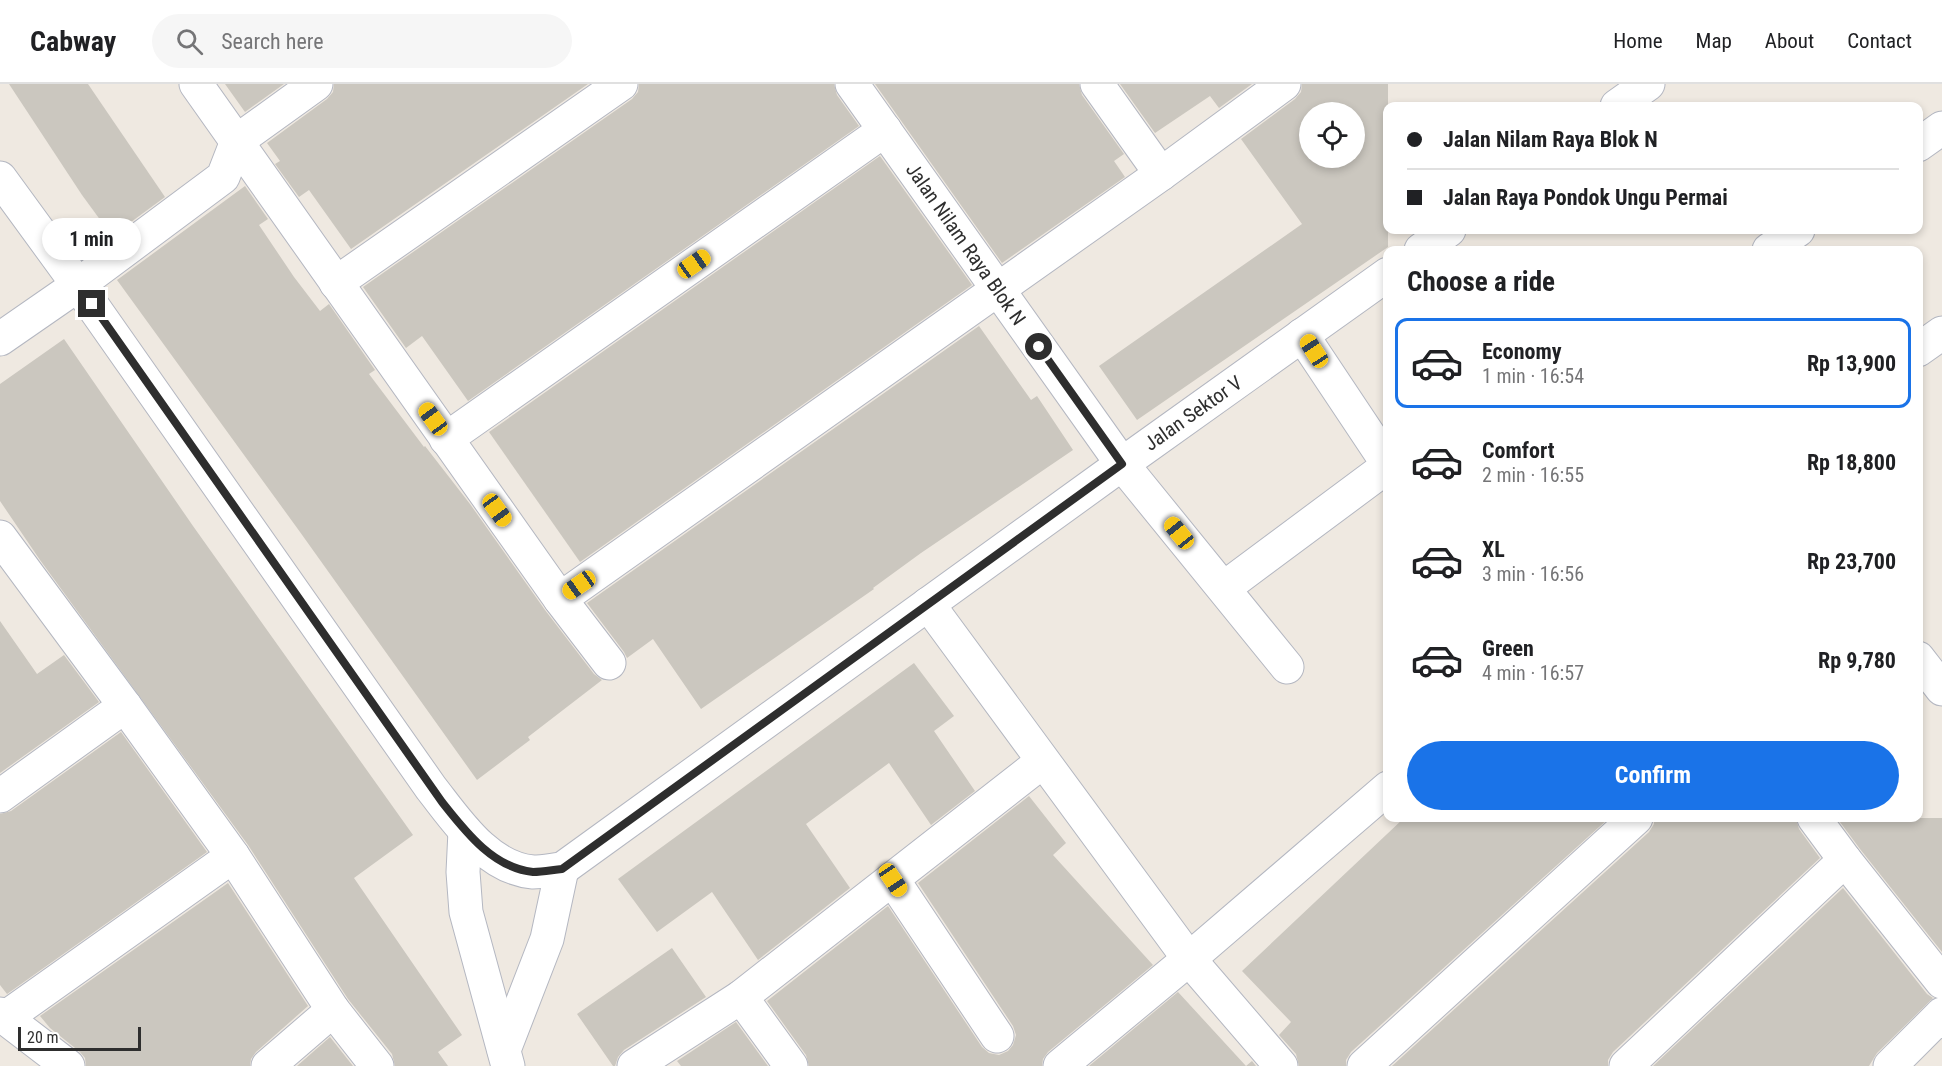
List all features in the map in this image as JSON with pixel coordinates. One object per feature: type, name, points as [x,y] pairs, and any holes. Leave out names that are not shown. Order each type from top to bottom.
[{"type":"street","points":[[196,84],[560,599],[609,663]]},
{"type":"street","points":[[0,339],[78,285],[223,177],[237,141],[316,84]]},
{"type":"street","points":[[336,283],[621,84]]},
{"type":"street","name":"Jalan Nilam Raya Blok N","points":[[852,84],[1122,464],[1287,667]]},
{"type":"street","points":[[1097,84],[1161,174]]},
{"type":"street","points":[[560,599],[1161,174],[1284,84]]},
{"type":"street","points":[[1623,102],[1648,84]]},
{"type":"street","points":[[1923,141],[1942,128]]},
{"type":"street","points":[[446,439],[885,130]]},
{"type":"street","points":[[0,178],[78,285],[417,768],[465,831],[488,852],[504,863],[519,869],[532,872],[562,869],[547,939],[506,1058]]},
{"type":"street","points":[[1426,246],[1443,234]]},
{"type":"street","points":[[1775,246],[1792,234]]},
{"type":"street","name":"Jalan Sektor V","points":[[562,869],[1383,278]]},
{"type":"street","points":[[1302,335],[1383,457]]},
{"type":"street","points":[[1224,588],[1383,469]]},
{"type":"street","points":[[5,555],[125,706],[232,856],[333,1010],[377,1066]]},
{"type":"street","points":[[928,604],[1189,959],[1281,1066]]},
{"type":"street","points":[[1923,664],[1942,689]]},
{"type":"street","points":[[0,796],[125,706]]},
{"type":"street","points":[[634,1066],[741,997],[1042,762]]},
{"type":"street","points":[[1060,1066],[1383,792]]},
{"type":"street","points":[[1365,1066],[1632,822]]},
{"type":"street","points":[[1817,822],[1942,982]]},
{"type":"street","points":[[465,831],[463,872],[466,912],[506,1058]]},
{"type":"street","points":[[68,1066],[3,1016],[232,856]]},
{"type":"street","points":[[1626,1066],[1845,860]]},
{"type":"street","points":[[893,880],[997,1036]]},
{"type":"street","points":[[741,997],[791,1066]]},
{"type":"street","points":[[268,1066],[333,1010]]},
{"type":"street","points":[[1890,1066],[1942,1014]]},
{"type":"building","points":[[9,84],[88,84],[165,197],[112,236],[82,195]]},
{"type":"building","points":[[225,84],[284,84],[245,112]]},
{"type":"building","points":[[334,84],[588,84],[351,249],[309,190],[299,197],[275,164],[280,161],[267,143],[327,99],[333,92]]},
{"type":"building","points":[[639,84],[834,84],[837,95],[859,126],[468,401],[422,336],[406,348],[363,287],[632,99],[638,92]]},
{"type":"building","points":[[875,84],[1079,84],[1082,95],[1124,154],[1114,161],[1125,177],[1002,263]]},
{"type":"building","points":[[1120,84],[1252,84],[1219,108],[1210,96],[1155,133]]},
{"type":"building","points":[[1302,84],[1388,84],[1388,102],[1383,102],[1383,234],[1388,234],[1388,246],[1383,246],[1383,250],[1137,420],[1099,366],[1302,224],[1241,139],[1295,99],[1301,92]]},
{"type":"building","points":[[880,156],[972,285],[580,562],[489,432]]},
{"type":"building","points":[[245,186],[268,219],[259,225],[294,277],[320,311],[329,304],[375,370],[369,374],[470,504],[545,610],[594,674],[602,680],[528,737],[530,740],[477,780],[117,280]]},
{"type":"building","points":[[979,326],[1031,400],[1037,396],[1073,450],[921,553],[874,589],[701,709],[653,639],[627,658],[587,603]]},
{"type":"building","points":[[64,339],[193,526],[413,835],[354,878],[462,1035],[438,1052],[448,1066],[395,1066],[392,1054],[348,999],[248,845],[40,560],[0,501],[0,384]]},
{"type":"building","points":[[0,621],[37,674],[64,655],[99,702],[0,773]]},
{"type":"building","points":[[914,663],[954,716],[934,731],[975,791],[931,825],[889,763],[806,824],[850,888],[758,960],[712,892],[657,932],[618,879]]},
{"type":"building","points":[[121,732],[207,852],[7,994],[0,985],[0,814],[11,811]]},
{"type":"building","points":[[1029,796],[1066,843],[1053,855],[1153,965],[1048,1052],[1043,1059],[1042,1066],[809,1066],[806,1055],[767,1001],[888,906],[982,1047],[989,1053],[999,1055],[1008,1051],[1013,1045],[1016,1035],[1013,1026],[918,883]]},
{"type":"building","points":[[1923,818],[1942,818],[1942,952],[1840,822],[1923,822]]},
{"type":"building","points":[[1400,822],[1605,822],[1351,1052],[1346,1060],[1346,1066],[1299,1066],[1296,1054],[1279,1035],[1291,1022],[1242,971]]},
{"type":"building","points":[[1654,822],[1797,822],[1799,829],[1820,858],[1613,1052],[1608,1060],[1608,1066],[1392,1066],[1649,832]]},
{"type":"building","points":[[228,883],[308,1006],[256,1052],[251,1059],[250,1066],[86,1066],[85,1058],[80,1052],[50,1028],[40,1016]]},
{"type":"building","points":[[1843,888],[1927,994],[1933,998],[1877,1053],[1869,1066],[1653,1066]]},
{"type":"building","points":[[672,948],[706,997],[624,1050],[613,1066],[577,1014]]},
{"type":"building","points":[[1178,992],[1246,1066],[1089,1066]]},
{"type":"building","points":[[736,1022],[768,1066],[681,1066],[677,1061]]},
{"type":"building","points":[[330,1037],[353,1066],[297,1066]]},
{"type":"building","points":[[1252,1061],[1256,1066],[1246,1066]]},
{"type":"route","points":[[92,304],[442,802],[465,831],[488,852],[504,863],[532,872],[562,869],[1122,464],[1039,347]]}]
